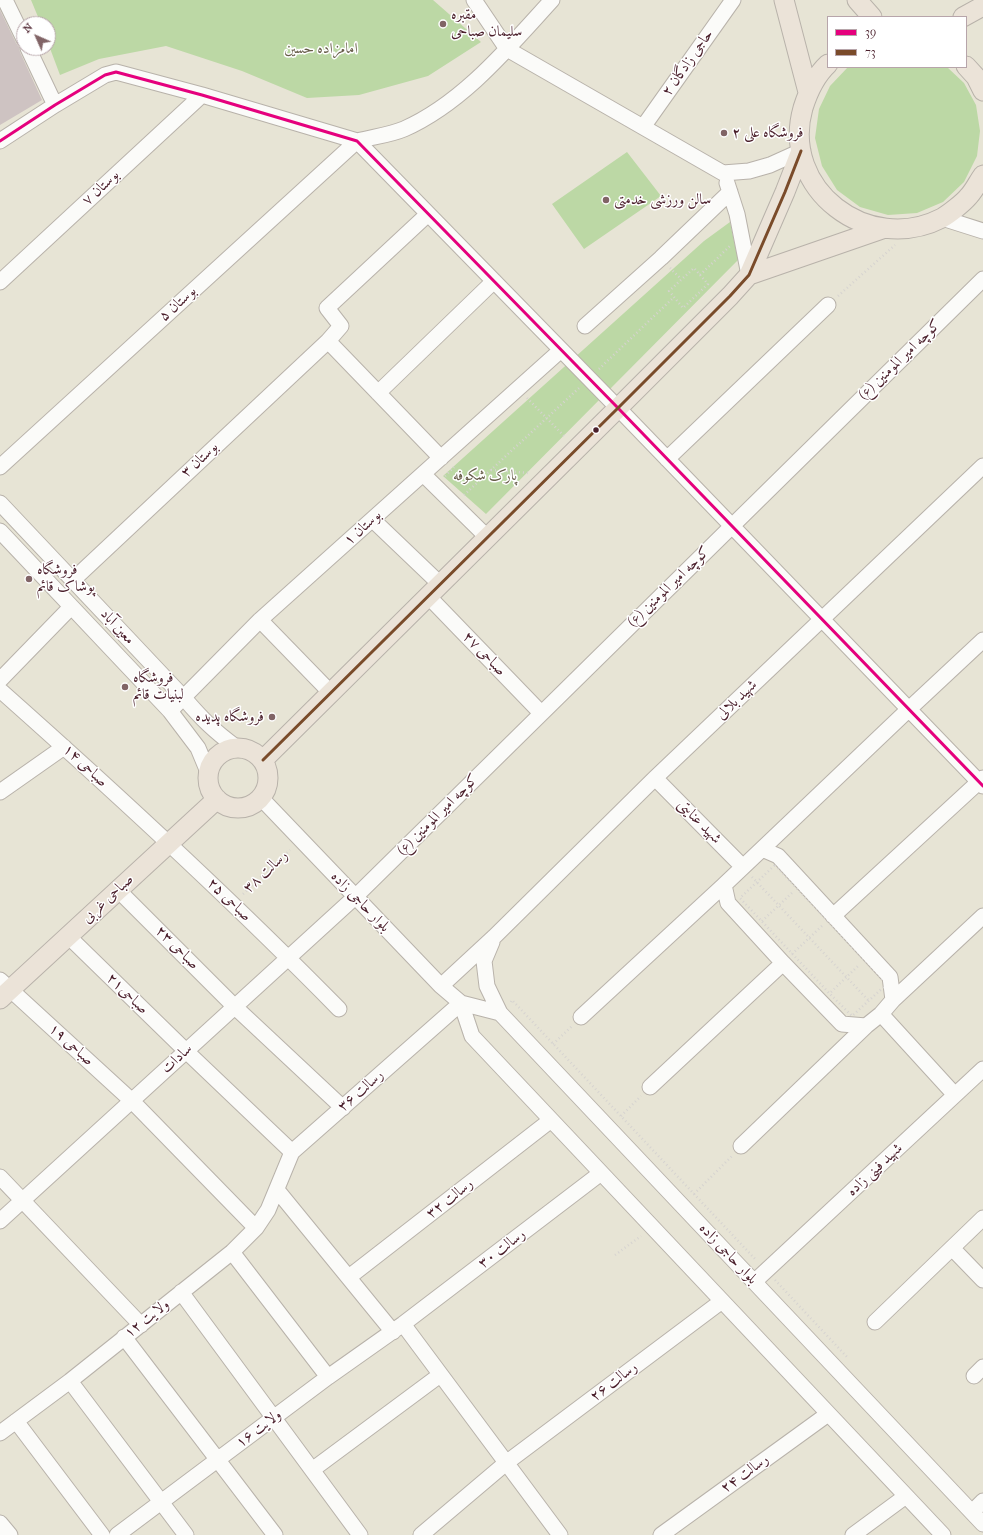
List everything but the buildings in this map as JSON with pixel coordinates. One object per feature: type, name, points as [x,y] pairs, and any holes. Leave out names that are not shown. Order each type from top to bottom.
[{"type":"main road","points":[[784,0],[808,92]]},
{"type":"main road","points":[[857,0],[871,16]]},
{"type":"main road","points":[[965,16],[983,6]]},
{"type":"main road","points":[[263,760],[618,408],[749,275],[785,192],[800,151],[800,121],[808,92],[822,70],[827,65]]},
{"type":"main road","points":[[967,67],[976,77],[983,91]]},
{"type":"main road","points":[[800,151],[811,180],[829,203],[854,220],[882,229]]},
{"type":"main road","points":[[749,275],[882,229],[913,228],[942,218],[968,198],[983,175]]},
{"type":"main road","points":[[236,747],[246,748],[263,760],[267,769],[268,779],[266,789],[261,798],[253,804],[234,808],[225,805],[216,799],[208,782],[208,772],[218,755],[226,750],[236,747]]},
{"type":"main road","name":"صباحی غربی","points":[[3,990],[68,936],[216,799]]},
{"type":"street","points":[[5,0],[16,23]]},
{"type":"street","points":[[474,0],[507,49],[723,173],[749,171],[770,165],[800,151]]},
{"type":"street","points":[[357,141],[403,129],[434,112],[476,81],[552,0]]},
{"type":"street","name":"حاجی زادگان ۲","points":[[643,127],[733,0]]},
{"type":"street","points":[[32,56],[55,105]]},
{"type":"street","points":[[0,141],[55,105],[106,76],[116,72],[202,95],[357,141],[618,408],[908,710],[982,782],[830,918]]},
{"type":"street","name":"بوستان ۷","points":[[0,282],[202,95]]},
{"type":"street","name":"بوستان ۵","points":[[0,467],[357,141]]},
{"type":"street","points":[[723,173],[730,192],[741,235],[749,275]]},
{"type":"street","points":[[585,326],[730,192]]},
{"type":"street","name":"بوستان ۳","points":[[73,580],[328,341],[341,326],[327,308],[428,214]]},
{"type":"street","points":[[942,218],[983,232]]},
{"type":"street","name":"کوچه امیر المومنین (ع)","points":[[355,897],[983,279]]},
{"type":"street","points":[[378,393],[494,281]]},
{"type":"street","points":[[667,459],[828,305]]},
{"type":"street","points":[[328,341],[441,458]]},
{"type":"street","name":"بوستان ۱","points":[[170,711],[260,620],[561,350]]},
{"type":"street","name":"شهید بلالی","points":[[441,986],[494,937],[655,778],[983,466]]},
{"type":"street","points":[[423,474],[487,537]]},
{"type":"street","name":"معین آباد","points":[[0,503],[215,732],[236,747]]},
{"type":"street","name":"صباحی ۲۷","points":[[373,520],[541,713]]},
{"type":"street","name":"معین آباد","points":[[0,531],[71,608],[170,711],[198,748],[208,772]]},
{"type":"street","points":[[0,680],[71,608]]},
{"type":"street","points":[[260,620],[330,692]]},
{"type":"street","points":[[581,1017],[762,849],[983,640]]},
{"type":"street","name":"صباحی ۱۴","points":[[0,690],[169,843]]},
{"type":"street","points":[[0,792],[64,747]]},
{"type":"street","name":"شهید عنایتی","points":[[655,778],[742,866]]},
{"type":"street","name":"بلوار حاجی زاده","points":[[261,798],[441,986],[461,1004],[472,1036],[943,1535]]},
{"type":"street","name":"صباحی ۲۵","points":[[169,843],[339,1009]]},
{"type":"street","points":[[762,849],[778,856],[799,886],[867,958],[890,977],[893,1000]]},
{"type":"street","points":[[724,884],[728,903],[757,926],[825,997],[842,1024],[866,1026]]},
{"type":"street","name":"صباحی ۲۳","points":[[118,890],[235,1006],[343,1108]]},
{"type":"street","name":"سادات","points":[[0,1222],[355,897]]},
{"type":"street","points":[[741,1146],[983,916]]},
{"type":"street","name":"صباحی۲۱","points":[[68,936],[292,1152]]},
{"type":"street","name":"بلوار حاجی زاده","points":[[494,937],[484,961],[487,986],[500,1012],[983,1524]]},
{"type":"street","points":[[650,1088],[788,958]]},
{"type":"street","name":"صباحی ۱۹","points":[[3,990],[132,1101],[256,1228]]},
{"type":"street","points":[[461,1004],[500,1012]]},
{"type":"street","name":"رسالت ۳۶","points":[[277,1190],[292,1152],[461,1004]]},
{"type":"street","points":[[881,1014],[955,1095]]},
{"type":"street","name":"شهید فینی زاده","points":[[754,1282],[983,1069]]},
{"type":"street","name":"رسالت ۳۲","points":[[349,1277],[551,1120]]},
{"type":"street","name":"رسالت ۳۰","points":[[398,1328],[601,1173]]},
{"type":"street","points":[[0,1177],[141,1325]]},
{"type":"street","points":[[277,1190],[349,1277],[398,1328],[440,1375],[560,1535]]},
{"type":"street","name":"ولایت ۱۲","points":[[0,1433],[70,1381],[232,1252],[256,1228],[268,1210],[277,1190]]},
{"type":"street","points":[[875,1322],[983,1218]]},
{"type":"street","points":[[952,1248],[983,1280]]},
{"type":"street","points":[[232,1252],[328,1378]]},
{"type":"street","points":[[181,1292],[360,1535]]},
{"type":"street","name":"رسالت ۲۶","points":[[421,1535],[506,1463],[722,1301]]},
{"type":"street","name":"ولایت ۱۶","points":[[117,1535],[328,1378],[398,1328]]},
{"type":"street","points":[[124,1337],[276,1535]]},
{"type":"street","points":[[312,1470],[440,1375]]},
{"type":"street","points":[[70,1381],[186,1535]]},
{"type":"street","name":"رسالت ۲۴","points":[[661,1535],[828,1414]]},
{"type":"street","points":[[16,1421],[102,1535]]},
{"type":"street","points":[[853,1535],[906,1496]]},
{"type":"street","points":[[972,1512],[983,1501]]},
{"type":"street","points":[[0,1523],[10,1535]]},
{"type":"path","points":[[828,305],[913,228]]},
{"type":"path","points":[[700,275],[741,235]]},
{"type":"path","points":[[694,268],[700,275],[708,284],[683,308],[669,291],[694,268]]},
{"type":"path","points":[[453,504],[589,379],[674,297]]},
{"type":"path","points":[[518,389],[577,448]]},
{"type":"path","points":[[491,470],[551,474]]},
{"type":"path","name":"رسالت ۳۸","points":[[232,904],[301,840]]},
{"type":"path","points":[[775,865],[799,886],[867,958],[887,984],[852,1016],[825,997],[757,926],[740,898],[775,865]]},
{"type":"path","points":[[742,866],[881,1014]]},
{"type":"path","points":[[757,926],[799,886]]},
{"type":"path","points":[[788,958],[830,918]]},
{"type":"path","points":[[825,997],[867,958]]},
{"type":"path","points":[[500,1012],[512,1000],[852,1361]]},
{"type":"path","points":[[553,1044],[581,1017]]},
{"type":"path","points":[[621,1116],[650,1088]]},
{"type":"path","points":[[694,1194],[741,1146]]},
{"type":"path","points":[[615,1254],[653,1228]]},
{"type":"green space","name":"امامزاده حسین","points":[[31,0],[433,0],[481,42],[428,76],[359,95],[307,98],[242,71],[166,46],[99,59],[60,75],[53,56],[56,56],[56,16],[38,16]]},
{"type":"green space","points":[[847,68],[948,68],[964,83],[976,105],[980,131],[977,156],[964,182],[943,202],[917,213],[888,215],[860,207],[837,190],[822,166],[815,138],[819,109],[830,86]]},
{"type":"green space","name":"سالن ورزشی خدمتی","points":[[627,152],[661,196],[584,249],[552,204]]},
{"type":"green space","name":"پارک شکوفه","points":[[730,222],[738,260],[486,514],[443,476],[704,241]]},
{"type":"transit line","name":"39","points":[[0,141],[55,105],[105,75],[116,72],[202,95],[357,141],[618,408],[983,786]]},
{"type":"transit line","name":"73","points":[[263,760],[618,408],[749,275],[801,151]]},
{"type":"place","name":"مقبره سلیمان صباحی","points":[[443,24]]},
{"type":"place","name":"فروشگاه علی ۲","points":[[724,133]]},
{"type":"place","name":"سالن ورزشی خدمتی","points":[[606,200]]},
{"type":"place","name":"فروشگاه پوشاک قائم","points":[[29,579]]},
{"type":"place","name":"فروشگاه لبنیات قائم","points":[[125,687]]},
{"type":"place","name":"فروشگاه پدیده","points":[[272,717]]}]
